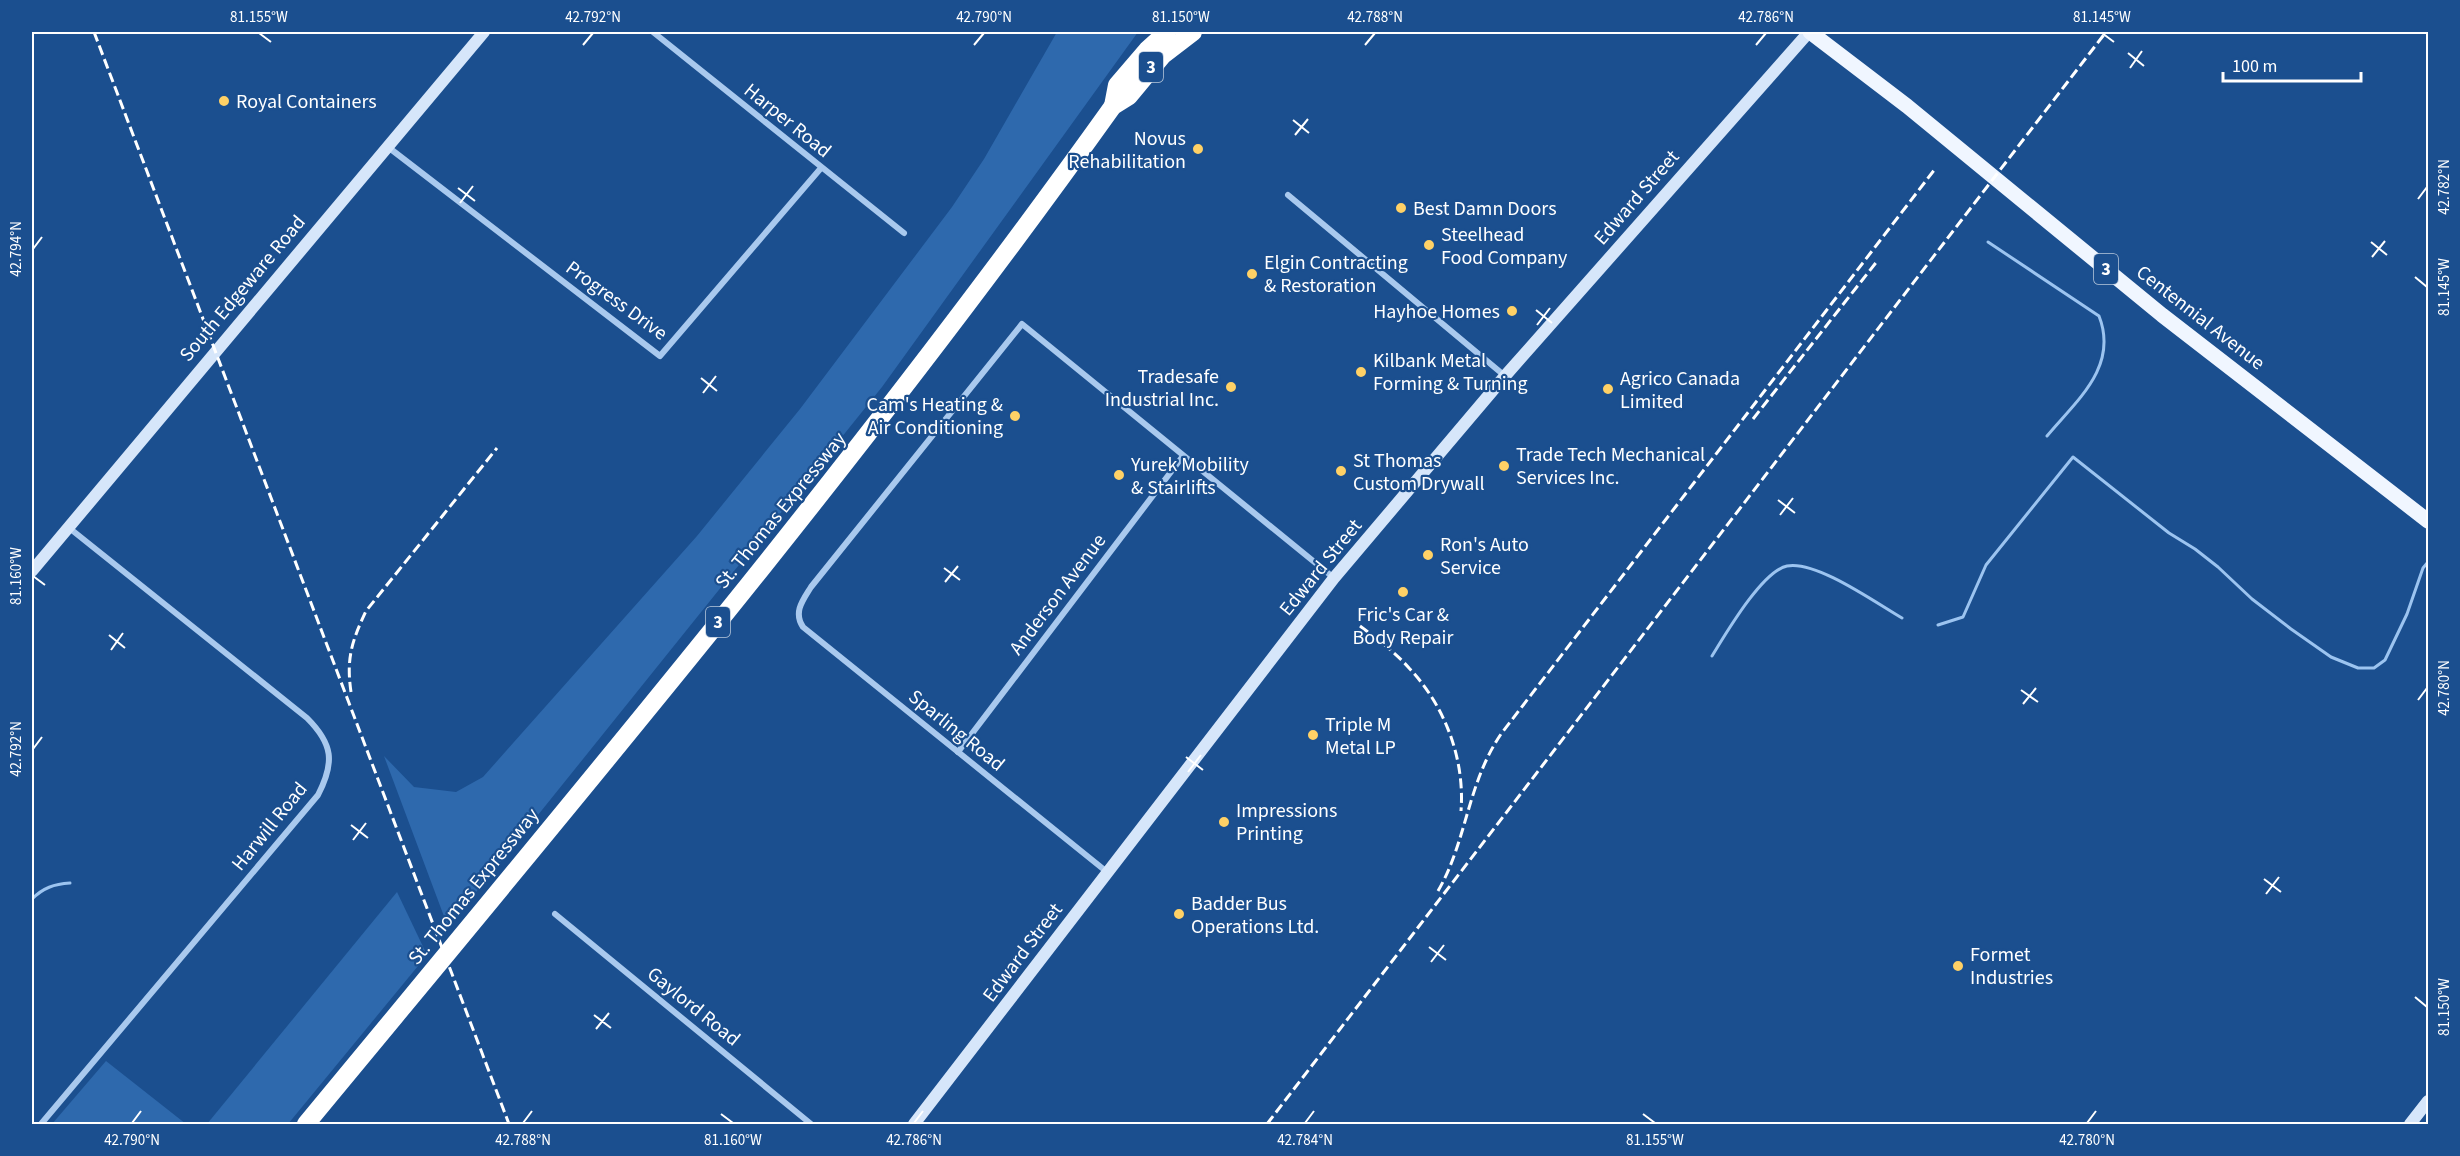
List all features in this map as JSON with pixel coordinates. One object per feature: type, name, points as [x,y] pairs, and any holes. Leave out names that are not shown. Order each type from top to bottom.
[{"type":"highway","name":"St. Thomas Expressway","points":[[1113,106],[1117,85],[1147,50],[1167,32]]},
{"type":"highway","name":"St. Thomas Expressway","points":[[306,1125],[834,479],[963,310],[1113,106],[1129,96],[1163,55],[1193,32]]},
{"type":"main road","name":"Centennial Avenue","points":[[1810,32],[1907,106],[2162,315],[2428,521]]},
{"type":"street","name":"South Edgeware Road","points":[[32,571],[484,32]]},
{"type":"street","name":"Harper Road","points":[[652,32],[904,233]]},
{"type":"street","name":"Edward Street","points":[[914,1125],[1334,578],[1505,376],[1810,32]]},
{"type":"street","name":"Progress Drive","points":[[387,146],[660,356],[821,168]]},
{"type":"street","points":[[1288,195],[1505,376]]},
{"type":"street","name":"Sparling Road","points":[[1108,872],[803,627],[798,619],[800,606],[818,578],[1022,324],[1183,456]]},
{"type":"street","points":[[1183,456],[1334,578]]},
{"type":"street","name":"Anderson Avenue","points":[[958,752],[1183,456]]},
{"type":"street","name":"Harwill Road","points":[[41,1125],[318,795],[326,779],[329,766],[326,742],[307,718],[68,527]]},
{"type":"street","name":"Gaylord Road","points":[[555,914],[811,1125]]},
{"type":"street","points":[[2410,1125],[2428,1101]]},
{"type":"shaded area","points":[[1057,32],[1138,32],[882,387],[448,927],[384,756],[414,787],[456,792],[483,777],[697,536],[800,409],[952,207],[984,159]]},
{"type":"shaded area","points":[[397,892],[427,955],[288,1124],[207,1124]]},
{"type":"shaded area","points":[[106,1061],[186,1124],[52,1124]]},
{"type":"waterway","points":[[1988,242],[2099,316],[2104,334],[2099,367],[2081,396],[2047,436]]},
{"type":"waterway","points":[[1938,625],[1963,617],[1986,565],[2073,457],[2169,533],[2218,567],[2252,599],[2291,629],[2331,657],[2358,668],[2374,668],[2385,660],[2407,614],[2423,568],[2428,562]]},
{"type":"waterway","points":[[1712,656],[1756,591],[1777,570],[1787,566],[1814,569],[1846,584],[1902,618]]},
{"type":"waterway","points":[[32,899],[49,887],[70,883]]},
{"type":"railway","points":[[94,32],[509,1124]]},
{"type":"railway","points":[[1267,1124],[2106,32]]},
{"type":"railway","points":[[1438,891],[1448,872],[1481,773],[1501,734],[1935,169]]},
{"type":"railway","points":[[1753,419],[1878,260]]},
{"type":"railway","points":[[351,692],[349,669],[351,650],[366,611],[497,448]]},
{"type":"railway","points":[[1360,626],[1392,651],[1422,683],[1433,699],[1450,734],[1456,753],[1460,772],[1461,811]]},
{"type":"place","name":"Royal Containers","points":[[224,101]]},
{"type":"place","name":"Novus Rehabilitation","points":[[1198,149]]},
{"type":"place","name":"Best Damn Doors","points":[[1401,208]]},
{"type":"place","name":"Steelhead Food Company","points":[[1429,245]]},
{"type":"place","name":"Elgin Contracting & Restoration","points":[[1252,274]]},
{"type":"place","name":"Hayhoe Homes","points":[[1512,311]]},
{"type":"place","name":"Kilbank Metal Forming & Turning","points":[[1361,372]]},
{"type":"place","name":"Tradesafe Industrial Inc.","points":[[1231,387]]},
{"type":"place","name":"Agrico Canada Limited","points":[[1608,389]]},
{"type":"place","name":"Cam's Heating & Air Conditioning","points":[[1015,416]]},
{"type":"place","name":"Trade Tech Mechanical Services Inc.","points":[[1504,466]]},
{"type":"place","name":"St Thomas Custom Drywall","points":[[1341,471]]},
{"type":"place","name":"Yurek Mobility & Stairlifts","points":[[1119,475]]},
{"type":"place","name":"Ron's Auto Service","points":[[1428,555]]},
{"type":"place","name":"Fric's Car & Body Repair","points":[[1403,592]]},
{"type":"place","name":"Triple M Metal LP","points":[[1313,735]]},
{"type":"place","name":"Impressions Printing","points":[[1224,822]]},
{"type":"place","name":"Badder Bus Operations Ltd.","points":[[1179,914]]},
{"type":"place","name":"Formet Industries","points":[[1958,966]]}]
